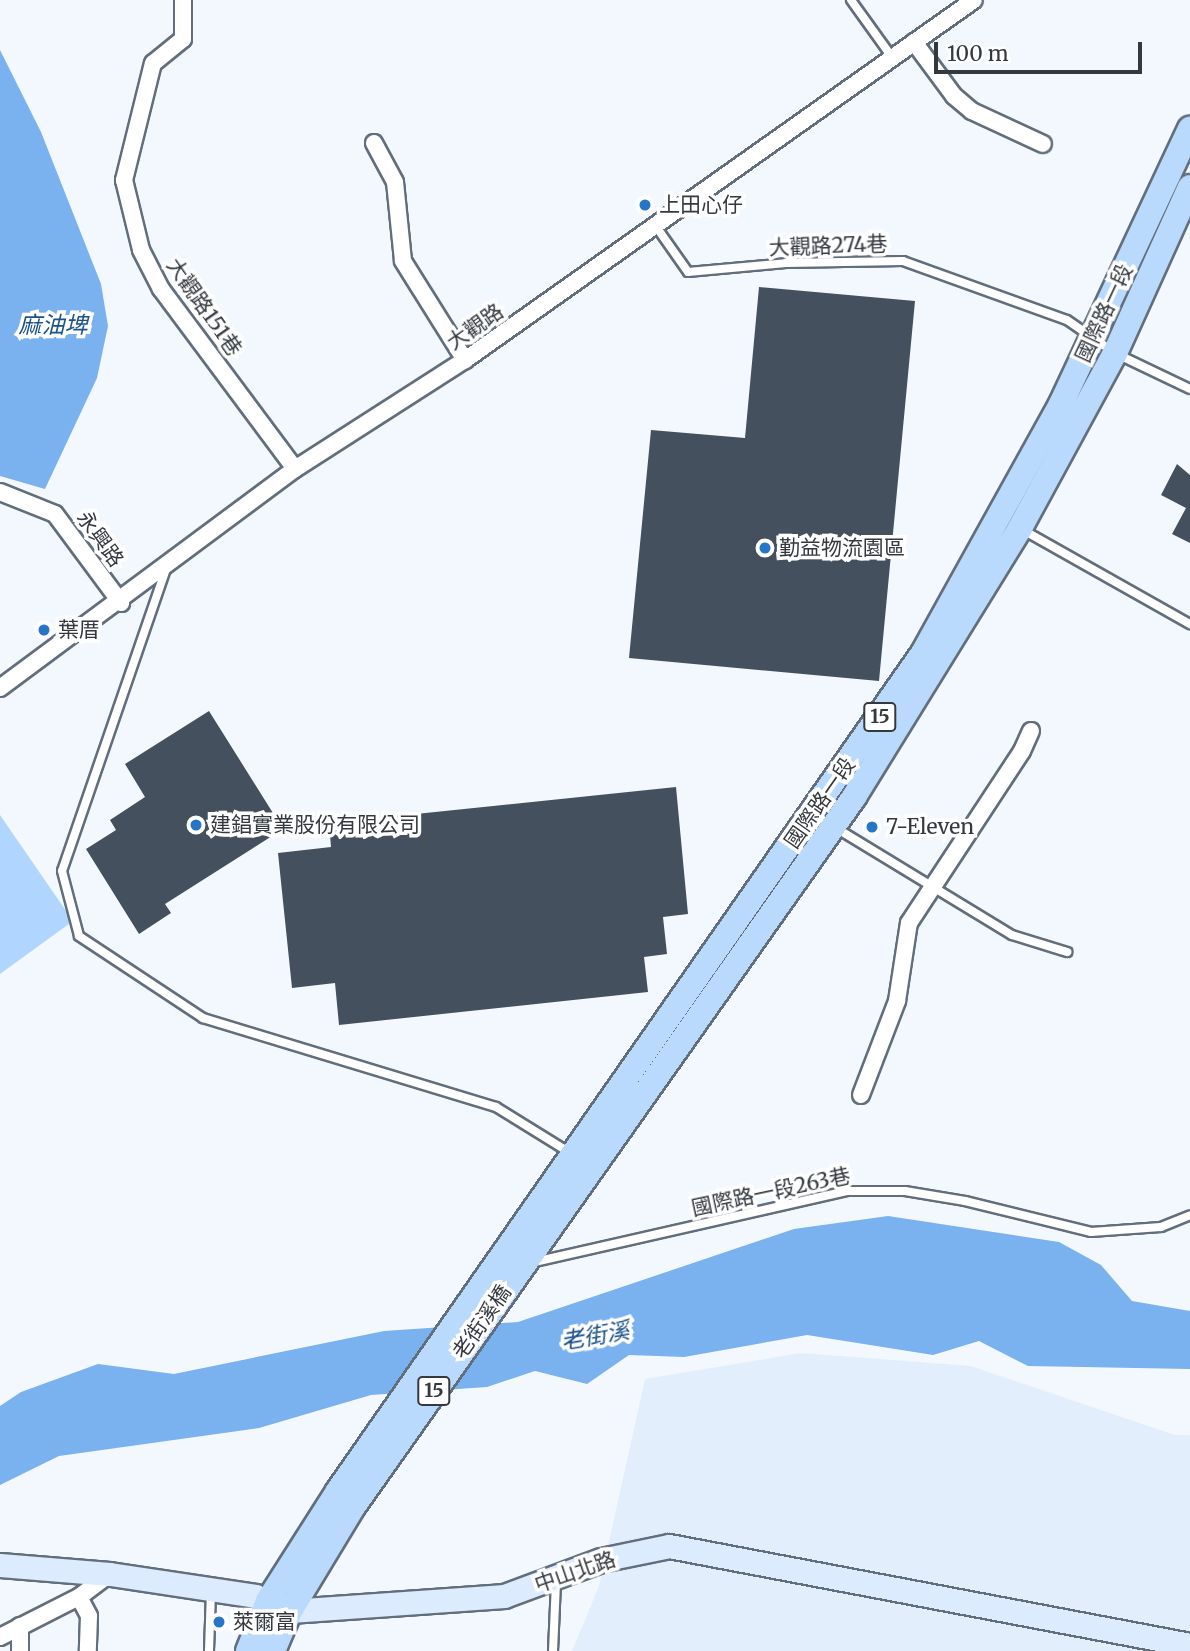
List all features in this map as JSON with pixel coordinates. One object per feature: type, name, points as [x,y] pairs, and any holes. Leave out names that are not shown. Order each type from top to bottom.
[{"type":"main road","name":"國際路一段","points":[[512,1267],[823,820],[1115,353],[1183,182],[1190,129]]},
{"type":"main road","name":"國際路一段","points":[[1010,522],[1093,340],[1183,182]]},
{"type":"main road","name":"國際路一段","points":[[512,1267],[571,1154],[823,820]]},
{"type":"main road","name":"老街溪橋","points":[[279,1606],[346,1499],[512,1267]]},
{"type":"main road","name":"15","points":[[248,1651],[279,1606]]},
{"type":"main road","name":"15","points":[[273,1651],[279,1606]]},
{"type":"street","name":"大觀路151巷","points":[[183,0],[183,39],[153,63],[131,142],[124,180],[141,250],[161,289],[295,469]]},
{"type":"street","name":"大觀路","points":[[0,688],[121,603],[295,469],[465,360],[974,0]]},
{"type":"street","points":[[914,42],[963,104],[1042,144]]},
{"type":"street","points":[[374,143],[395,182],[403,261],[465,360]]},
{"type":"street","name":"永興路","points":[[0,492],[55,514],[121,603]]},
{"type":"street","points":[[861,1095],[897,1001],[909,923],[1031,731]]},
{"type":"street","name":"中山北路","points":[[0,1565],[110,1574],[279,1606],[504,1596],[601,1560],[669,1546],[1190,1645]]},
{"type":"street","points":[[0,1637],[79,1597],[110,1574]]},
{"type":"street","points":[[79,1597],[89,1616],[88,1651]]},
{"type":"street","points":[[20,1626],[20,1651]]},
{"type":"lane","points":[[851,0],[892,57]]},
{"type":"lane","name":"大觀路274巷","points":[[655,225],[688,272],[786,262],[903,261],[1067,320],[1093,340]]},
{"type":"lane","points":[[1093,340],[1190,389]]},
{"type":"lane","points":[[1010,522],[1190,624]]},
{"type":"lane","points":[[167,566],[62,871],[79,936],[203,1018],[496,1107],[571,1154]]},
{"type":"lane","points":[[823,820],[1012,935],[1067,952]]},
{"type":"lane","name":"國際路一段263巷","points":[[512,1267],[547,1262],[848,1191],[905,1191],[965,1201],[1091,1232],[1161,1227],[1190,1214]]},
{"type":"lane","points":[[552,1651],[556,1578]]},
{"type":"lane","points":[[209,1651],[211,1592]]},
{"type":"shaded area","points":[[0,815],[73,921],[0,974]]},
{"type":"shaded area","points":[[801,1353],[971,1366],[1175,1435],[1190,1435],[1190,1651],[572,1651],[599,1586],[645,1379]]},
{"type":"water","name":"麻油埤","points":[[0,50],[41,132],[101,284],[108,326],[97,378],[45,489],[0,476]]},
{"type":"water","name":"老街溪","points":[[888,1216],[1059,1242],[1101,1265],[1132,1301],[1190,1311],[1190,1369],[1028,1366],[979,1341],[933,1355],[807,1335],[684,1357],[629,1355],[587,1384],[535,1371],[487,1387],[371,1395],[259,1428],[59,1456],[0,1485],[0,1406],[21,1392],[98,1364],[174,1374],[384,1331],[518,1322],[794,1229]]},
{"type":"building","name":"勤益物流園區","points":[[759,287],[915,301],[879,681],[629,658],[651,430],[745,438]]},
{"type":"building","points":[[1177,464],[1190,475],[1190,543],[1172,534],[1186,508],[1161,495]]},
{"type":"building","name":"建錩實業股份有限公司","points":[[209,711],[283,829],[165,904],[171,913],[139,934],[86,849],[116,830],[110,820],[145,797],[125,764]]},
{"type":"building","points":[[676,787],[688,914],[663,917],[667,954],[644,957],[648,992],[339,1025],[335,983],[292,988],[278,853],[331,847],[329,823]]},
{"type":"place","name":"上田心仔","points":[[645,205]]},
{"type":"place","name":"勤益物流園區","points":[[765,548]]},
{"type":"place","name":"葉厝","points":[[44,630]]},
{"type":"place","name":"建錩實業股份有限公司","points":[[196,825]]},
{"type":"place","name":"7-Eleven","points":[[872,827]]},
{"type":"place","name":"萊爾富","points":[[219,1622]]}]
